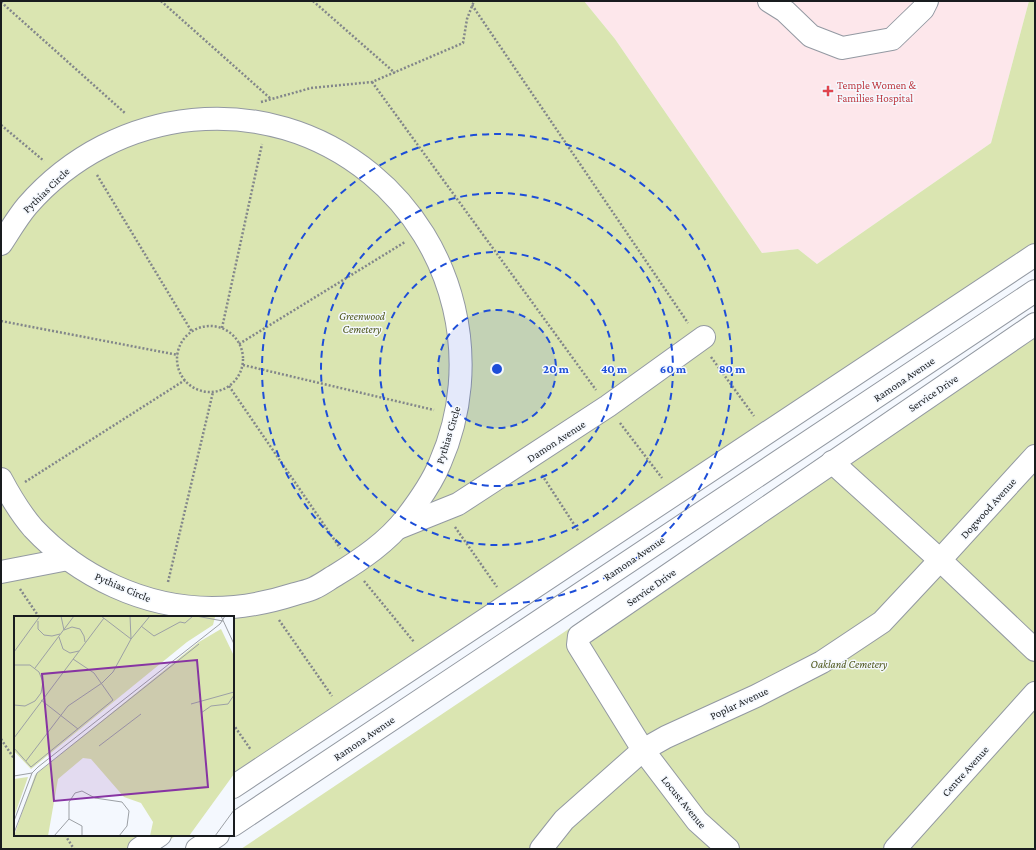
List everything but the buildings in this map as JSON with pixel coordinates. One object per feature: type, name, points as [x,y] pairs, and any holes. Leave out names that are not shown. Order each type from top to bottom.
[{"type":"street","points":[[769,1],[785,11],[811,36],[842,48],[892,39],[923,9],[927,1]]},
{"type":"street","name":"Pythias Circle","points":[[1,244],[26,208],[60,174],[85,156],[113,141],[143,129],[197,119],[232,119],[267,124],[304,135],[339,152],[371,174],[399,201],[423,232],[442,267],[455,306],[461,346],[460,386],[456,416],[440,463],[422,497],[398,528],[379,546],[352,565],[314,588],[267,603],[232,608],[197,608],[163,603],[142,597],[103,581],[68,559],[32,527],[3,490]]},
{"type":"street","points":[[234,786],[1035,254]]},
{"type":"street","name":"Ramona Avenue","points":[[234,824],[1035,291]]},
{"type":"street","name":"Service Drive","points":[[643,750],[578,645],[579,636],[1035,324]]},
{"type":"street","name":"Damon Avenue","points":[[398,528],[458,504],[608,406],[702,339]]},
{"type":"street","name":"Dogwood Avenue","points":[[940,560],[1035,456]]},
{"type":"street","points":[[832,462],[940,560],[1035,650]]},
{"type":"street","points":[[4,571],[68,559]]},
{"type":"street","name":"Poplar Avenue","points":[[541,849],[564,820],[643,750],[666,737],[756,696],[822,662],[882,622],[940,560]]},
{"type":"street","name":"Centre Avenue","points":[[895,849],[1035,693]]},
{"type":"street","name":"Locust Avenue","points":[[643,750],[697,821],[728,849]]},
{"type":"street","points":[[139,849],[158,836]]},
{"type":"street","points":[[197,849],[216,836]]},
{"type":"path","points":[[161,1],[272,100]]},
{"type":"path","points":[[313,1],[395,73]]},
{"type":"path","points":[[257,103],[311,88],[372,82],[463,43],[467,19],[474,1]]},
{"type":"path","points":[[1,2],[143,129]]},
{"type":"path","points":[[472,5],[766,433]]},
{"type":"path","points":[[372,82],[608,406],[674,494]]},
{"type":"path","points":[[222,328],[267,124]]},
{"type":"path","points":[[1,125],[60,174]]},
{"type":"path","points":[[85,156],[192,332]]},
{"type":"path","points":[[239,344],[423,232]]},
{"type":"path","points":[[1,321],[178,355]]},
{"type":"path","points":[[202,328],[222,328],[233,335],[243,354],[243,365],[240,375],[233,384],[214,392],[203,391],[192,387],[185,380],[179,370],[177,360],[179,349],[184,340],[192,332],[202,328]]},
{"type":"path","points":[[243,365],[456,416]]},
{"type":"path","points":[[3,490],[185,380]]},
{"type":"path","points":[[229,386],[352,565],[427,658]]},
{"type":"path","points":[[163,603],[214,392]]},
{"type":"path","points":[[530,457],[591,549]]},
{"type":"path","points":[[444,510],[508,604]]},
{"type":"path","points":[[4,571],[38,616]]},
{"type":"path","points":[[267,603],[344,713]]},
{"type":"path","points":[[234,725],[263,767]]},
{"type":"path","points":[[1,739],[14,758]]},
{"type":"path","points":[[66,836],[74,849]]},
{"type":"shaded area","name":"Temple Women & Families Hospital","points":[[584,1],[1029,1],[991,143],[817,264],[798,249],[762,253],[615,39]]},
{"type":"green space","name":"Greenwood Cemetery","points":[[1,1],[584,1],[615,39],[762,253],[798,249],[817,264],[991,143],[1029,1],[1035,1],[1035,263],[234,797],[234,616],[14,616],[14,836],[175,836],[155,849],[1,849]]},
{"type":"green space","name":"Oakland Cemetery","points":[[1035,316],[1035,849],[241,849]]},
{"type":"place","name":"Temple Women & Families Hospital","points":[[828,91]]}]
